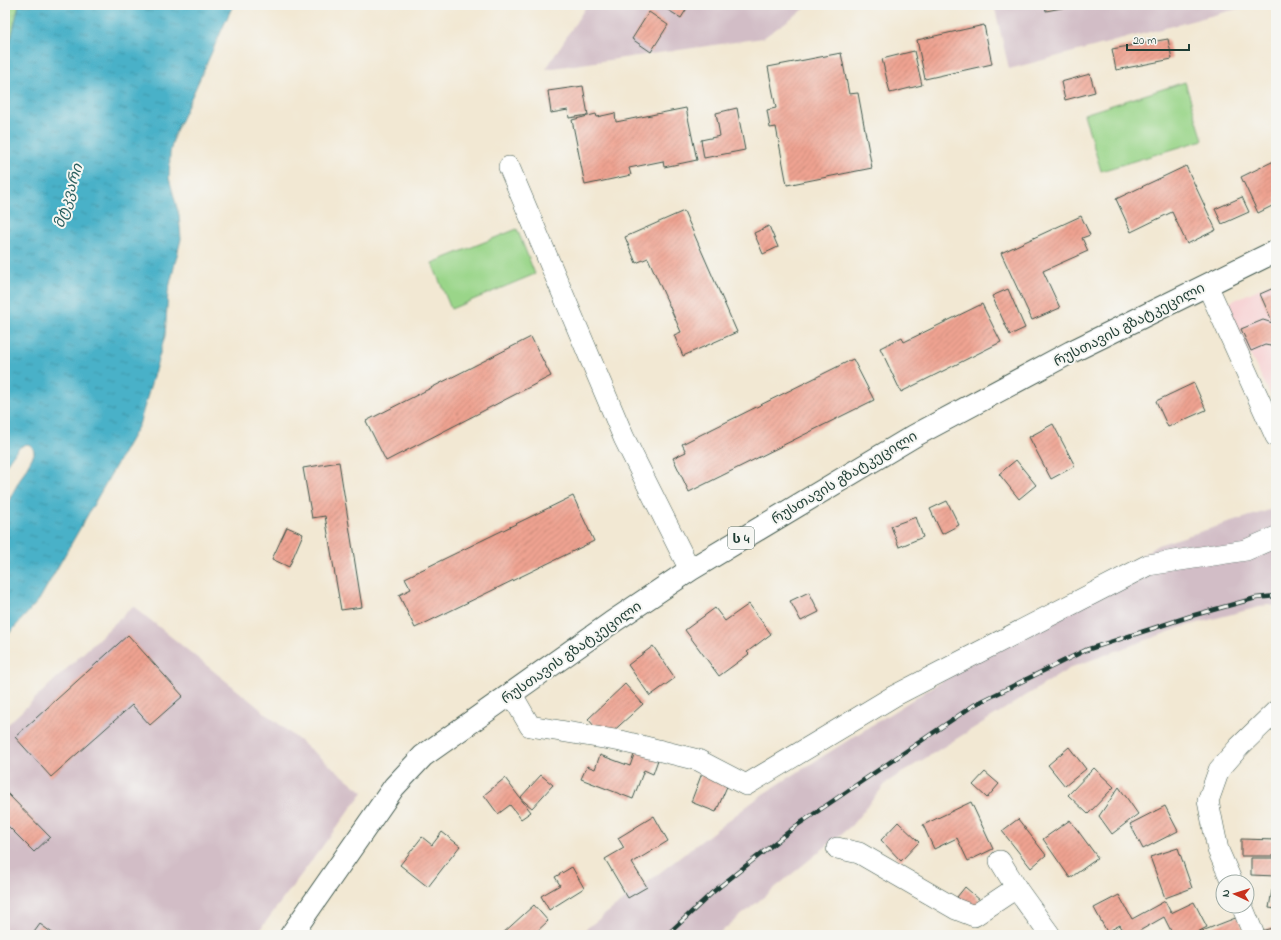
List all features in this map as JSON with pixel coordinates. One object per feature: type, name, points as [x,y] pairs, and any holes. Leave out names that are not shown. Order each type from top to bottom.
[{"type":"highway","name":"რუსთავის გზატკეცილი","points":[[291,935],[394,787],[424,756],[511,693],[690,570],[914,436],[1071,352],[1276,251]]},
{"type":"street","points":[[510,167],[624,438],[690,570]]},
{"type":"street","points":[[1207,285],[1276,437]]},
{"type":"street","points":[[511,693],[530,726],[621,741],[698,760],[746,785],[894,696],[1148,565],[1246,550],[1276,537]]},
{"type":"street","points":[[1228,874],[1218,850],[1208,801],[1219,770],[1239,747],[1276,711]]},
{"type":"street","points":[[837,848],[859,853],[956,909],[974,916],[1016,888]]},
{"type":"street","points":[[1000,861],[1016,888],[1050,935]]},
{"type":"street","points":[[1245,914],[1254,935]]},
{"type":"shaded area","points":[[587,5],[810,5],[763,38],[546,69]]},
{"type":"shaded area","points":[[994,5],[1252,5],[1009,69]]},
{"type":"shaded area","points":[[1276,281],[1276,405],[1224,305]]},
{"type":"shaded area","points":[[1276,508],[1276,606],[1267,605],[1182,627],[1072,667],[887,782],[851,826],[717,935],[578,935],[763,794],[1158,545]]},
{"type":"shaded area","points":[[133,606],[363,792],[256,935],[5,935],[5,727]]},
{"type":"green space","points":[[5,5],[19,5],[5,65]]},
{"type":"green space","points":[[1185,82],[1203,140],[1101,171],[1084,114]]},
{"type":"green space","points":[[517,229],[535,274],[451,309],[432,263]]},
{"type":"water","name":"მტკვარი","points":[[19,5],[233,5],[174,136],[170,153],[169,178],[179,215],[181,239],[168,292],[165,336],[139,425],[39,600],[5,638],[5,512],[11,496],[34,454],[31,446],[27,444],[17,450],[5,466],[5,65]]},
{"type":"building","points":[[660,5],[689,5],[681,18]]},
{"type":"building","points":[[734,5],[744,5],[741,9]]},
{"type":"building","points":[[1045,5],[1072,5],[1072,6],[1046,11]]},
{"type":"building","points":[[649,12],[668,25],[651,52],[632,39]]},
{"type":"building","points":[[984,25],[992,64],[925,79],[917,40]]},
{"type":"building","points":[[1168,39],[1172,59],[1116,70],[1112,49]]},
{"type":"building","points":[[914,51],[922,85],[890,93],[882,59]]},
{"type":"building","points":[[841,53],[849,94],[858,93],[872,168],[787,185],[776,127],[770,128],[767,110],[776,108],[768,67]]},
{"type":"building","points":[[1090,74],[1095,92],[1065,100],[1061,82]]},
{"type":"building","points":[[583,86],[588,115],[569,118],[568,110],[551,113],[548,91]]},
{"type":"building","points":[[686,108],[697,160],[664,167],[663,161],[629,168],[631,175],[585,185],[572,120],[596,114],[597,117],[615,113],[616,122]]},
{"type":"building","points":[[737,108],[745,150],[704,158],[701,140],[720,136],[716,113]]},
{"type":"building","points":[[1276,160],[1276,204],[1258,213],[1241,177]]},
{"type":"building","points":[[1186,166],[1216,230],[1187,244],[1172,212],[1131,232],[1116,199]]},
{"type":"building","points":[[1242,197],[1249,212],[1222,224],[1215,209]]},
{"type":"building","points":[[684,211],[737,332],[683,356],[674,335],[681,332],[648,258],[636,263],[625,237]]},
{"type":"building","points":[[1081,216],[1090,235],[1082,238],[1088,251],[1043,271],[1060,308],[1032,320],[1001,253]]},
{"type":"building","points":[[769,226],[778,247],[763,254],[754,233]]},
{"type":"building","points":[[1276,287],[1276,322],[1273,323],[1260,294]]},
{"type":"building","points":[[1008,289],[1025,328],[1010,335],[992,296]]},
{"type":"building","points":[[982,304],[1001,342],[901,392],[880,348],[902,337],[904,342]]},
{"type":"building","points":[[1263,320],[1276,324],[1276,347],[1265,345],[1251,351],[1241,329]]},
{"type":"building","points":[[531,337],[551,376],[386,461],[366,421]]},
{"type":"building","points":[[853,359],[874,400],[689,492],[673,458],[686,452],[682,444]]},
{"type":"building","points":[[1194,383],[1206,410],[1168,427],[1156,401]]},
{"type":"building","points":[[1053,424],[1075,466],[1051,479],[1029,437]]},
{"type":"building","points":[[1016,460],[1036,485],[1019,499],[999,474]]},
{"type":"building","points":[[339,462],[362,607],[341,610],[325,516],[312,518],[303,468]]},
{"type":"building","points":[[573,496],[594,541],[415,628],[399,595],[411,589],[405,578]]},
{"type":"building","points":[[947,501],[959,525],[942,534],[930,509]]},
{"type":"building","points":[[916,517],[923,537],[899,547],[891,526]]},
{"type":"building","points":[[287,527],[303,534],[289,567],[272,559]]},
{"type":"building","points":[[809,592],[819,612],[801,621],[790,601]]},
{"type":"building","points":[[749,604],[771,634],[747,652],[749,654],[719,676],[685,630],[715,608],[725,621]]},
{"type":"building","points":[[128,635],[183,696],[150,725],[132,705],[51,777],[15,737]]},
{"type":"building","points":[[653,646],[675,678],[650,696],[628,665]]},
{"type":"building","points":[[625,684],[643,704],[609,735],[601,734],[588,719]]},
{"type":"building","points":[[1069,747],[1086,769],[1065,786],[1048,765]]},
{"type":"building","points":[[636,749],[659,757],[653,774],[644,770],[633,799],[581,779],[587,766],[595,769],[600,755],[630,766]]},
{"type":"building","points":[[1094,768],[1114,787],[1088,814],[1068,795]]},
{"type":"building","points":[[985,772],[999,784],[987,798],[973,785]]},
{"type":"building","points":[[702,773],[728,784],[716,812],[691,802]]},
{"type":"building","points":[[541,775],[553,785],[532,808],[520,798]]},
{"type":"building","points":[[505,778],[531,812],[521,819],[510,805],[498,814],[484,795]]},
{"type":"building","points":[[1119,787],[1138,814],[1112,834],[1099,816]]},
{"type":"building","points":[[7,793],[50,837],[34,852],[5,823],[5,795]]},
{"type":"building","points":[[971,802],[993,849],[968,861],[957,838],[934,849],[923,825]]},
{"type":"building","points":[[1165,806],[1178,831],[1143,849],[1130,824]]},
{"type":"building","points":[[654,816],[668,841],[632,863],[647,887],[628,898],[605,859],[624,848],[618,838]]},
{"type":"building","points":[[1018,819],[1046,855],[1031,868],[1002,831]]},
{"type":"building","points":[[1070,820],[1098,858],[1070,878],[1043,839]]},
{"type":"building","points":[[898,822],[919,842],[901,861],[881,840]]},
{"type":"building","points":[[442,832],[460,846],[428,887],[400,865],[422,837],[432,845]]},
{"type":"building","points":[[1241,839],[1276,840],[1276,856],[1241,856]]},
{"type":"building","points":[[1178,848],[1192,888],[1165,898],[1150,857]]},
{"type":"building","points":[[1251,858],[1276,858],[1276,876],[1251,874]]},
{"type":"building","points":[[572,867],[584,888],[549,910],[541,896],[560,885],[555,877]]},
{"type":"building","points":[[965,887],[981,901],[973,911],[957,897]]},
{"type":"building","points":[[1272,890],[1276,890],[1276,909],[1269,908]]},
{"type":"building","points":[[1119,895],[1132,919],[1165,901],[1171,913],[1194,902],[1207,927],[1192,935],[1173,935],[1164,917],[1134,935],[1125,935],[1120,925],[1107,932],[1094,908]]},
{"type":"building","points":[[534,905],[548,921],[533,935],[501,935]]},
{"type":"building","points":[[1238,917],[1245,935],[1192,935]]},
{"type":"building","points":[[40,924],[55,935],[32,935]]},
{"type":"building","points":[[1276,927],[1276,935],[1262,935],[1261,931]]},
{"type":"railway","points":[[667,935],[713,892],[796,826],[974,705],[1086,650],[1191,616],[1256,598],[1276,596]]}]
